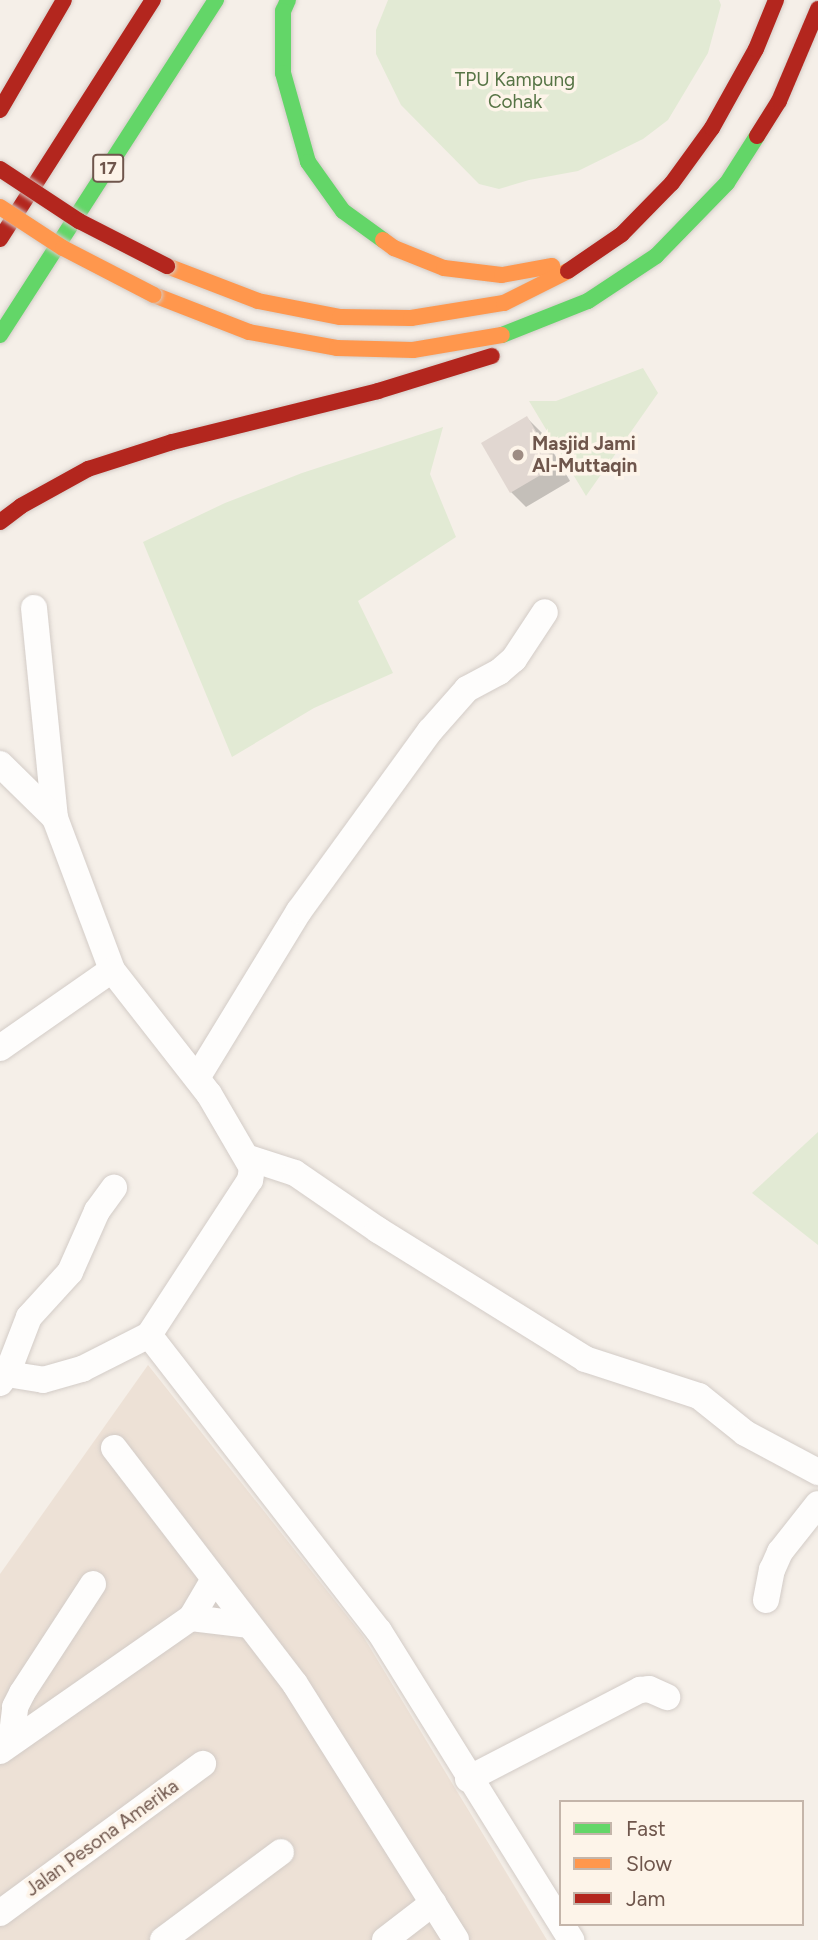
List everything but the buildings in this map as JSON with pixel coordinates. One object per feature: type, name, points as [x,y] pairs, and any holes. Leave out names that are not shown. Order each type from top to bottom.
[{"type":"highway","points":[[0,110],[64,0]]},
{"type":"highway","points":[[0,239],[153,0]]},
{"type":"highway","name":"17","points":[[0,335],[216,0]]},
{"type":"highway","points":[[288,0],[284,11],[283,73],[309,162],[343,211],[394,248],[444,268],[502,275],[556,265],[622,234]]},
{"type":"highway","points":[[0,169],[79,221],[167,266],[258,301],[340,317],[411,318],[504,303],[561,275],[622,234],[672,183],[712,128],[756,49],[776,0]]},
{"type":"highway","points":[[0,522],[21,506],[88,469],[172,442],[378,391],[488,358],[588,301],[656,256],[727,183],[779,101],[818,9]]},
{"type":"highway","points":[[0,207],[63,248],[154,295],[249,332],[337,348],[413,350],[512,333],[588,301]]},
{"type":"street","points":[[34,608],[55,818],[112,970],[197,1078],[252,1168],[250,1180],[149,1335],[82,1369],[33,1380],[3,1379],[29,1317],[70,1272],[97,1211],[114,1188]]},
{"type":"street","points":[[197,1078],[299,911],[430,731],[467,689],[499,672],[514,659],[545,612]]},
{"type":"street","points":[[0,764],[55,818]]},
{"type":"street","points":[[0,1048],[112,970]]},
{"type":"street","points":[[248,1158],[295,1173],[378,1230],[584,1359],[699,1396],[745,1433],[818,1472]]},
{"type":"street","points":[[149,1335],[379,1632],[426,1703],[468,1779],[559,1921]]},
{"type":"street","points":[[114,1448],[295,1684],[456,1940]]},
{"type":"street","points":[[766,1600],[772,1570],[780,1552],[818,1504]]},
{"type":"street","points":[[6,1746],[191,1618],[214,1579]]},
{"type":"street","points":[[6,1746],[15,1707],[22,1693],[93,1584]]},
{"type":"street","points":[[191,1618],[248,1625]]},
{"type":"street","points":[[468,1779],[640,1690],[649,1689],[667,1697]]},
{"type":"street","name":"Jalan Pesona Amerika","points":[[0,1913],[203,1765]]},
{"type":"street","points":[[163,1940],[281,1852]]},
{"type":"street","points":[[385,1940],[433,1903]]},
{"type":"shaded area","points":[[148,1365],[363,1636],[547,1940],[0,1940],[0,1574]]},
{"type":"green space","name":"TPU Kampung Cohak","points":[[388,0],[719,0],[721,5],[708,53],[668,120],[643,139],[578,171],[529,180],[499,189],[479,184],[401,105],[376,54],[376,30]]},
{"type":"green space","points":[[643,368],[658,393],[586,496],[529,401],[556,401]]},
{"type":"green space","points":[[443,427],[430,474],[456,537],[358,601],[393,673],[314,708],[232,757],[143,542],[225,503],[302,473]]},
{"type":"green space","points":[[818,1132],[818,1245],[752,1193]]},
{"type":"traffic: fast","points":[[0,335],[216,0]]},
{"type":"traffic: fast","points":[[288,0],[283,11],[283,73],[308,162],[343,211],[383,240]]},
{"type":"traffic: fast","points":[[502,335],[588,301],[656,256],[727,183],[757,136]]},
{"type":"traffic: slow","points":[[0,207],[63,248],[154,295]]},
{"type":"traffic: slow","points":[[383,240],[394,248],[444,268],[502,275],[552,266]]},
{"type":"traffic: slow","points":[[167,266],[258,301],[340,317],[411,318],[504,303],[568,271]]},
{"type":"traffic: slow","points":[[154,295],[249,332],[337,348],[413,350],[502,335]]},
{"type":"traffic: jam","points":[[0,110],[64,0]]},
{"type":"traffic: jam","points":[[0,239],[153,0]]},
{"type":"traffic: jam","points":[[568,271],[622,234],[672,183],[712,128],[756,49],[776,0]]},
{"type":"traffic: jam","points":[[757,136],[779,101],[818,9]]},
{"type":"traffic: jam","points":[[0,169],[79,221],[167,266]]},
{"type":"traffic: jam","points":[[0,522],[21,506],[88,469],[172,442],[378,391],[492,356]]},
{"type":"place","name":"Masjid Jami Al-Muttaqin","points":[[518,455]]}]
